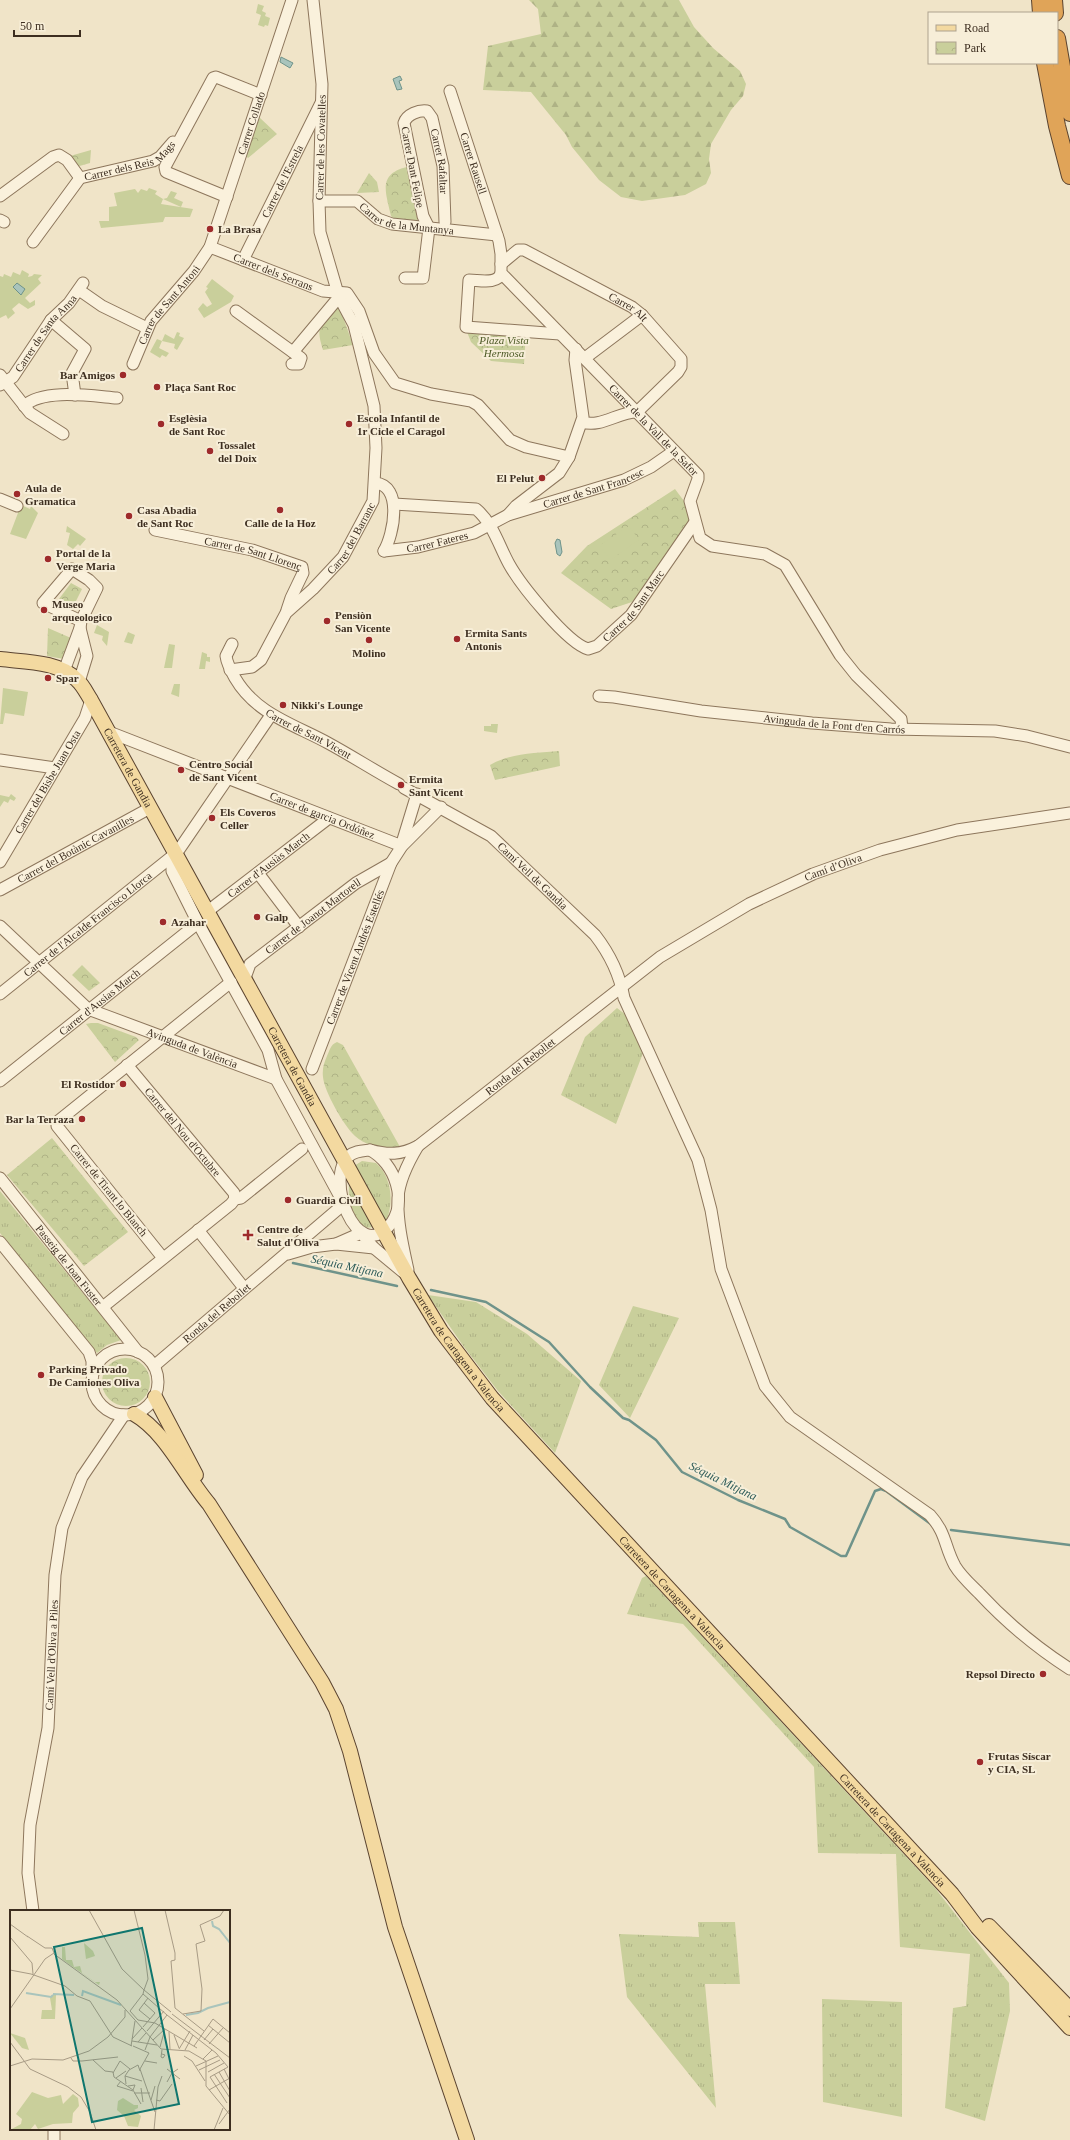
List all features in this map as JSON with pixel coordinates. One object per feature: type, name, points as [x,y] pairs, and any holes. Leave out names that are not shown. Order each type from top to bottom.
[{"type":"highway","points":[[1040,0],[1041,12]]},
{"type":"highway","points":[[1054,0],[1055,12]]},
{"type":"highway","points":[[1058,44],[1070,113]]},
{"type":"highway","points":[[1045,64],[1057,126],[1070,176]]},
{"type":"main road","points":[[0,659],[49,666],[66,665],[79,682]]},
{"type":"main road","name":"Carretera de Gandia","points":[[79,682],[91,700],[150,808],[171,858],[208,912],[409,1278]]},
{"type":"main road","name":"Carretera de Cartagena a Valencia","points":[[409,1278],[441,1331],[492,1398],[952,1894],[977,1927],[1070,2028]]},
{"type":"main road","points":[[155,1396],[202,1484],[209,1504]]},
{"type":"main road","points":[[129,1415],[152,1426],[209,1504],[322,1682],[336,1709],[350,1750],[395,1927],[467,2140]]},
{"type":"main road","name":"Carretera de Cartagena a Valencia","points":[[952,1894],[970,1907],[1070,2009]]},
{"type":"street","name":"Carrer Collado","points":[[210,247],[228,197],[292,0]]},
{"type":"street","name":"Carrer de les Covatelles","points":[[313,0],[322,78],[319,201],[322,242],[339,295]]},
{"type":"street","points":[[228,197],[166,172],[165,167],[213,78],[261,95]]},
{"type":"street","name":"Carrer Rausell","points":[[450,91],[497,235]]},
{"type":"street","name":"Carrer de l'Estrela","points":[[243,260],[322,102]]},
{"type":"street","name":"Carrer Rafaltar","points":[[418,111],[427,111],[432,118],[443,166],[445,222]]},
{"type":"street","name":"Carrer Dant Felipe","points":[[418,111],[406,119],[404,123],[423,216],[429,228]]},
{"type":"street","name":"Carrer dels Reis Mags","points":[[33,242],[80,178],[153,161],[160,157],[174,140],[182,134]]},
{"type":"street","points":[[0,196],[53,157],[59,155],[68,160],[80,178]]},
{"type":"street","name":"Carrer de la Muntanya","points":[[319,201],[356,201],[386,223],[497,235]]},
{"type":"street","points":[[405,278],[423,278],[429,228]]},
{"type":"street","points":[[497,235],[501,268]]},
{"type":"street","name":"Carrer dels Serrans","points":[[210,247],[323,291],[339,295]]},
{"type":"street","name":"Carrer de Sant Antoni","points":[[133,364],[147,328],[159,310],[185,282],[210,247]]},
{"type":"street","name":"Carrer Alt","points":[[560,334],[466,327],[469,280],[494,280],[499,277],[501,268],[518,250],[524,250],[624,302],[642,315],[679,356],[682,363],[678,372],[637,412]]},
{"type":"street","name":"Carrer de la Vall de la Safor","points":[[501,268],[560,334],[698,474],[698,479],[690,501],[700,538],[712,546],[765,554],[785,565],[843,659],[856,675],[901,719],[902,729]]},
{"type":"street","name":"Carrer de Santa Anna","points":[[2,381],[12,377],[51,320],[81,286],[102,306],[147,328]]},
{"type":"street","points":[[293,352],[339,295],[347,293],[356,307],[374,353],[392,380],[402,386],[440,396],[458,397],[474,402],[506,437],[519,444],[569,457]]},
{"type":"street","name":"Carrer del Barranc","points":[[230,670],[252,667],[258,663],[286,613],[313,589],[343,557],[371,506],[375,483],[376,435],[374,406],[354,325],[339,295]]},
{"type":"street","points":[[236,311],[293,352],[301,360],[297,365],[292,364]]},
{"type":"street","points":[[577,372],[642,315]]},
{"type":"street","points":[[51,320],[85,349],[72,373],[75,395]]},
{"type":"street","points":[[508,515],[516,506],[559,472],[569,457],[582,422],[584,410],[575,360],[576,350]]},
{"type":"street","points":[[2,381],[35,417],[63,434]]},
{"type":"street","points":[[24,406],[39,397],[75,395],[117,398]]},
{"type":"street","points":[[582,422],[594,424],[628,412],[637,412]]},
{"type":"street","name":"Carrer de Sant Francesc","points":[[508,515],[620,481],[651,467],[674,450]]},
{"type":"street","points":[[375,483],[382,484],[387,487],[394,504],[474,508],[489,526]]},
{"type":"street","points":[[0,499],[17,506]]},
{"type":"street","name":"Carrer Fateres","points":[[394,504],[391,537],[384,551],[418,547],[474,533],[508,515]]},
{"type":"street","name":"Carrer de Sant Marc","points":[[489,526],[496,536],[511,566],[548,616],[583,647],[590,649],[597,646],[631,615],[695,522]]},
{"type":"street","name":"Carrer de Sant Llorenç","points":[[156,530],[252,550],[302,567],[304,573],[290,598],[286,613]]},
{"type":"street","points":[[66,665],[80,624],[97,588],[89,580],[72,569],[43,603],[80,624],[87,653],[79,682]]},
{"type":"street","points":[[230,670],[226,656],[232,644]]},
{"type":"street","points":[[66,665],[86,661]]},
{"type":"street","name":"Carrer de Sant Vicent","points":[[230,670],[247,695],[271,715],[329,744],[417,794]]},
{"type":"street","name":"Avinguda de la Font d'en Carrós","points":[[599,696],[740,716],[812,723],[902,729],[995,731],[1027,736],[1070,747]]},
{"type":"street","name":"Carrer del Bisbe Juan Osta","points":[[0,862],[85,718],[91,700]]},
{"type":"street","name":"Carrer de l'Alcalde Francisco Llorca","points":[[0,994],[171,858],[271,715]]},
{"type":"street","name":"Carrer de garcia Ordóñez","points":[[109,732],[228,777],[402,846]]},
{"type":"street","points":[[0,760],[56,768]]},
{"type":"street","name":"Camí Vell de Gandia","points":[[417,794],[476,826],[504,847],[595,935],[608,954],[622,986],[624,998],[698,1160],[711,1210],[721,1269],[765,1386],[790,1417],[930,1514],[940,1527],[956,1566],[969,1583],[991,1606],[1042,1651],[1070,1669]]},
{"type":"street","name":"Carrer de Vicent Andrés Estellés","points":[[402,846],[417,794]]},
{"type":"street","name":"Carrer de Vicent Andrés Estellés","points":[[312,1069],[391,863],[402,846],[441,807]]},
{"type":"street","name":"Carrer del Botànic Cavanilles","points":[[1,888],[150,808]]},
{"type":"street","name":"Camí d’Oliva","points":[[622,986],[660,957],[722,918],[788,885],[839,864],[880,850],[957,830],[1070,814]]},
{"type":"street","name":"Carrer d'Ausiàs March","points":[[208,912],[329,818]]},
{"type":"street","name":"Carretera de Gandia","points":[[171,858],[172,870],[198,922],[268,1050],[276,1079]]},
{"type":"street","name":"Carrer de Joanot Martorell","points":[[245,978],[250,964],[356,883],[391,863]]},
{"type":"street","points":[[258,874],[300,927]]},
{"type":"street","name":"Carrer d'Ausias March","points":[[0,1081],[198,922]]},
{"type":"street","name":"Avinguda de València","points":[[0,926],[88,1009],[276,1079]]},
{"type":"street","points":[[127,1065],[231,982]]},
{"type":"street","name":"Ronda del Rebollet","points":[[370,1150],[389,1154],[406,1152],[418,1146],[622,986]]},
{"type":"street","name":"Carrer de Tirant lo Blanch","points":[[127,1065],[57,1122],[57,1126],[163,1258]]},
{"type":"street","name":"Carrer del Nou d'Octubre","points":[[127,1065],[234,1194],[234,1199]]},
{"type":"street","points":[[276,1079],[344,1204],[349,1216],[374,1248],[390,1260],[409,1278]]},
{"type":"street","name":"Ronda del Rebollet","points":[[383,1231],[394,1219],[405,1169],[418,1146]]},
{"type":"street","points":[[104,1306],[231,1204],[234,1199],[240,1198],[302,1149]]},
{"type":"street","points":[[344,1204],[340,1177],[345,1161],[354,1153],[370,1150],[383,1159],[393,1172],[398,1198],[402,1242],[409,1278]]},
{"type":"street","name":"Passeig de Joan Fuster","points":[[0,1178],[104,1306],[138,1352]]},
{"type":"street","name":"Ronda del Rebollet","points":[[154,1366],[344,1204]]},
{"type":"street","points":[[198,1230],[244,1288]]},
{"type":"street","points":[[361,1233],[373,1235],[383,1231]]},
{"type":"street","name":"Ronda del Rebollet","points":[[278,1260],[297,1250],[336,1244],[361,1233]]},
{"type":"street","points":[[0,1242],[89,1352],[92,1361],[92,1375],[94,1394],[99,1403],[110,1412],[129,1415],[150,1404],[155,1396],[158,1386],[158,1376],[154,1366],[145,1355],[129,1349],[110,1352],[96,1366],[92,1375]]},
{"type":"street","points":[[336,1244],[374,1248]]},
{"type":"street","name":"Camí Vell d'Oliva a Piles","points":[[33,1910],[28,1873],[30,1825],[48,1728],[55,1575],[62,1528],[82,1477],[129,1415]]},
{"type":"green space","points":[[529,0],[679,0],[694,27],[713,48],[740,71],[746,84],[743,96],[731,110],[711,144],[709,159],[711,173],[706,184],[685,195],[642,201],[621,197],[599,180],[572,147],[566,135],[531,92],[483,90],[488,46],[541,34],[538,9]]},
{"type":"green space","points":[[258,4],[264,6],[262,11],[266,13],[265,16],[270,18],[268,26],[265,25],[264,27],[258,25],[261,15],[256,13]]},
{"type":"green space","points":[[259,117],[277,134],[248,158],[246,156]]},
{"type":"green space","points":[[91,150],[90,163],[76,167],[70,156]]},
{"type":"green space","points":[[407,167],[418,222],[395,220],[391,216],[387,200],[387,180],[391,174],[397,170]]},
{"type":"green space","points":[[369,173],[377,182],[379,192],[357,193]]},
{"type":"green space","points":[[149,188],[157,191],[155,194],[163,199],[161,204],[193,209],[190,217],[165,217],[163,222],[101,228],[99,221],[109,221],[109,207],[117,206],[114,193],[135,189],[138,193],[141,189],[147,191]]},
{"type":"green space","points":[[171,191],[177,193],[174,198],[183,202],[181,207],[163,199],[167,198]]},
{"type":"green space","points":[[22,270],[29,274],[28,277],[34,274],[42,275],[38,279],[41,283],[25,298],[30,303],[35,300],[35,305],[28,309],[19,303],[12,309],[15,313],[8,319],[6,315],[0,318],[0,276],[3,277],[4,274],[11,277],[13,272],[20,275]]},
{"type":"green space","points":[[212,279],[234,296],[231,302],[204,318],[198,309],[203,303],[207,307],[212,304],[205,292],[208,288],[206,287]]},
{"type":"green space","points":[[339,306],[353,345],[323,350],[319,335],[321,325],[323,320]]},
{"type":"green space","name":"Plaza Vista Hermosa","points":[[526,331],[524,364],[491,361],[471,342],[467,332]]},
{"type":"green space","points":[[177,332],[180,333],[179,336],[184,338],[177,350],[174,348],[175,344],[162,341],[165,334],[174,339]]},
{"type":"green space","points":[[157,339],[162,341],[159,348],[169,353],[166,357],[162,355],[160,358],[150,352]]},
{"type":"green space","points":[[675,489],[684,501],[691,524],[652,580],[632,602],[611,609],[561,573],[587,546]]},
{"type":"green space","points":[[21,505],[30,509],[31,506],[38,513],[26,539],[10,534]]},
{"type":"green space","points":[[67,526],[86,539],[80,546],[78,544],[73,549],[67,545],[70,533],[66,532]]},
{"type":"green space","points":[[629,526],[639,540],[610,560],[600,545]]},
{"type":"green space","points":[[71,583],[82,589],[73,607],[59,599]]},
{"type":"green space","points":[[97,625],[109,632],[107,646],[102,640],[103,636],[94,633]]},
{"type":"green space","points":[[48,628],[71,638],[64,659],[47,656]]},
{"type":"green space","points":[[128,632],[135,635],[132,644],[124,642]]},
{"type":"green space","points":[[169,644],[175,645],[172,668],[164,668]]},
{"type":"green space","points":[[202,652],[207,654],[207,657],[210,657],[210,662],[206,661],[205,669],[199,669]]},
{"type":"green space","points":[[174,684],[180,684],[179,697],[171,694]]},
{"type":"green space","points":[[3,688],[28,692],[24,716],[5,713],[3,724],[0,724]]},
{"type":"green space","points":[[491,724],[498,724],[497,733],[484,731],[484,726],[491,726]]},
{"type":"green space","points":[[559,751],[560,766],[495,780],[490,765],[515,756]]},
{"type":"green space","points":[[11,794],[16,798],[14,801],[10,799],[8,803],[4,801],[0,807],[0,795],[9,797]]},
{"type":"green space","points":[[82,965],[100,983],[89,991],[72,975]]},
{"type":"green space","points":[[617,1008],[630,1018],[643,1053],[616,1124],[561,1095],[585,1037]]},
{"type":"green space","points":[[98,1023],[136,1037],[139,1040],[115,1062],[86,1024]]},
{"type":"green space","points":[[337,1042],[343,1045],[400,1147],[388,1148],[365,1143],[355,1136],[340,1117],[327,1091],[323,1074],[324,1064],[330,1050]]},
{"type":"green space","points":[[52,1138],[128,1232],[84,1266],[7,1175]]},
{"type":"green space","points":[[362,1161],[376,1163],[381,1168],[388,1181],[391,1196],[387,1219],[384,1220],[354,1166]]},
{"type":"green space","points":[[349,1184],[351,1184],[374,1227],[365,1228],[353,1213],[349,1197]]},
{"type":"green space","points":[[0,1191],[121,1340],[107,1345],[97,1353],[0,1233]]},
{"type":"green space","points":[[428,1295],[476,1302],[527,1334],[581,1381],[555,1453],[498,1391],[464,1347]]},
{"type":"green space","points":[[633,1306],[679,1318],[630,1418],[599,1385]]},
{"type":"green space","points":[[121,1358],[131,1358],[143,1365],[150,1377],[150,1387],[143,1399],[131,1406],[121,1406],[113,1402],[106,1395],[102,1387],[102,1377],[106,1369],[113,1362]]},
{"type":"green space","points":[[646,1576],[935,1888],[1009,1983],[1010,2011],[985,2121],[945,2108],[953,2008],[966,2006],[970,1954],[900,1947],[896,1854],[818,1853],[814,1767],[683,1624],[627,1614],[642,1578]]},
{"type":"green space","points":[[698,1922],[735,1922],[740,1984],[705,1984],[716,2108],[627,1997],[619,1934],[699,1937]]},
{"type":"green space","points":[[822,1999],[902,2002],[902,2117],[823,2102]]},
{"type":"water","points":[[281,57],[293,63],[290,68],[280,62]]},
{"type":"water","points":[[400,76],[402,80],[399,81],[402,89],[397,90],[393,79]]},
{"type":"water","points":[[17,283],[25,289],[21,295],[13,287]]},
{"type":"water","points":[[557,539],[560,540],[562,552],[560,556],[557,554],[555,543]]},
{"type":"waterway","name":"Séquia Mitjana","points":[[293,1263],[397,1286]]},
{"type":"waterway","name":"Séquia Mitjana","points":[[431,1290],[486,1302],[549,1342],[590,1387],[623,1418],[629,1420],[656,1440],[682,1472],[738,1500],[785,1519],[790,1527],[841,1556],[846,1556],[875,1491],[881,1489],[886,1491],[932,1525]]},
{"type":"waterway","name":"Séquia Mitjana","points":[[951,1530],[1070,1545]]},
{"type":"place","name":"La Brasa","points":[[210,229]]},
{"type":"place","name":"Bar Amigos","points":[[123,375]]},
{"type":"place","name":"Plaça Sant Roc","points":[[157,387]]},
{"type":"place","name":"Esglèsia de Sant Roc","points":[[161,424]]},
{"type":"place","name":"Escola Infantil de 1r Cicle el Caragol","points":[[349,424]]},
{"type":"place","name":"Tossalet del Doix","points":[[210,451]]},
{"type":"place","name":"El Pelut","points":[[542,478]]},
{"type":"place","name":"Aula de Gramatica","points":[[17,494]]},
{"type":"place","name":"Calle de la Hoz","points":[[280,510]]},
{"type":"place","name":"Casa Abadia de Sant Roc","points":[[129,516]]},
{"type":"place","name":"Portal de la Verge Maria","points":[[48,559]]},
{"type":"place","name":"Museo arqueologico","points":[[44,610]]},
{"type":"place","name":"Pensiòn San Vicente","points":[[327,621]]},
{"type":"place","name":"Ermita Sants Antonis","points":[[457,639]]},
{"type":"place","name":"Molino","points":[[369,640]]},
{"type":"place","name":"Spar","points":[[48,678]]},
{"type":"place","name":"Nikki's Lounge","points":[[283,705]]},
{"type":"place","name":"Centro Social de Sant Vicent","points":[[181,770]]},
{"type":"place","name":"Ermita Sant Vicent","points":[[401,785]]},
{"type":"place","name":"Els Coveros Celler","points":[[212,818]]},
{"type":"place","name":"Galp","points":[[257,917]]},
{"type":"place","name":"Azahar","points":[[163,922]]},
{"type":"place","name":"El Rostidor","points":[[123,1084]]},
{"type":"place","name":"Bar la Terraza","points":[[82,1119]]},
{"type":"place","name":"Guardia Civil","points":[[288,1200]]},
{"type":"place","name":"Centre de Salut d'Oliva","points":[[248,1235]]},
{"type":"place","name":"Parking Privado De Camiones Oliva","points":[[41,1375]]},
{"type":"place","name":"Repsol Directo","points":[[1043,1674]]},
{"type":"place","name":"Frutas Síscar y CIA, SL","points":[[980,1762]]}]
